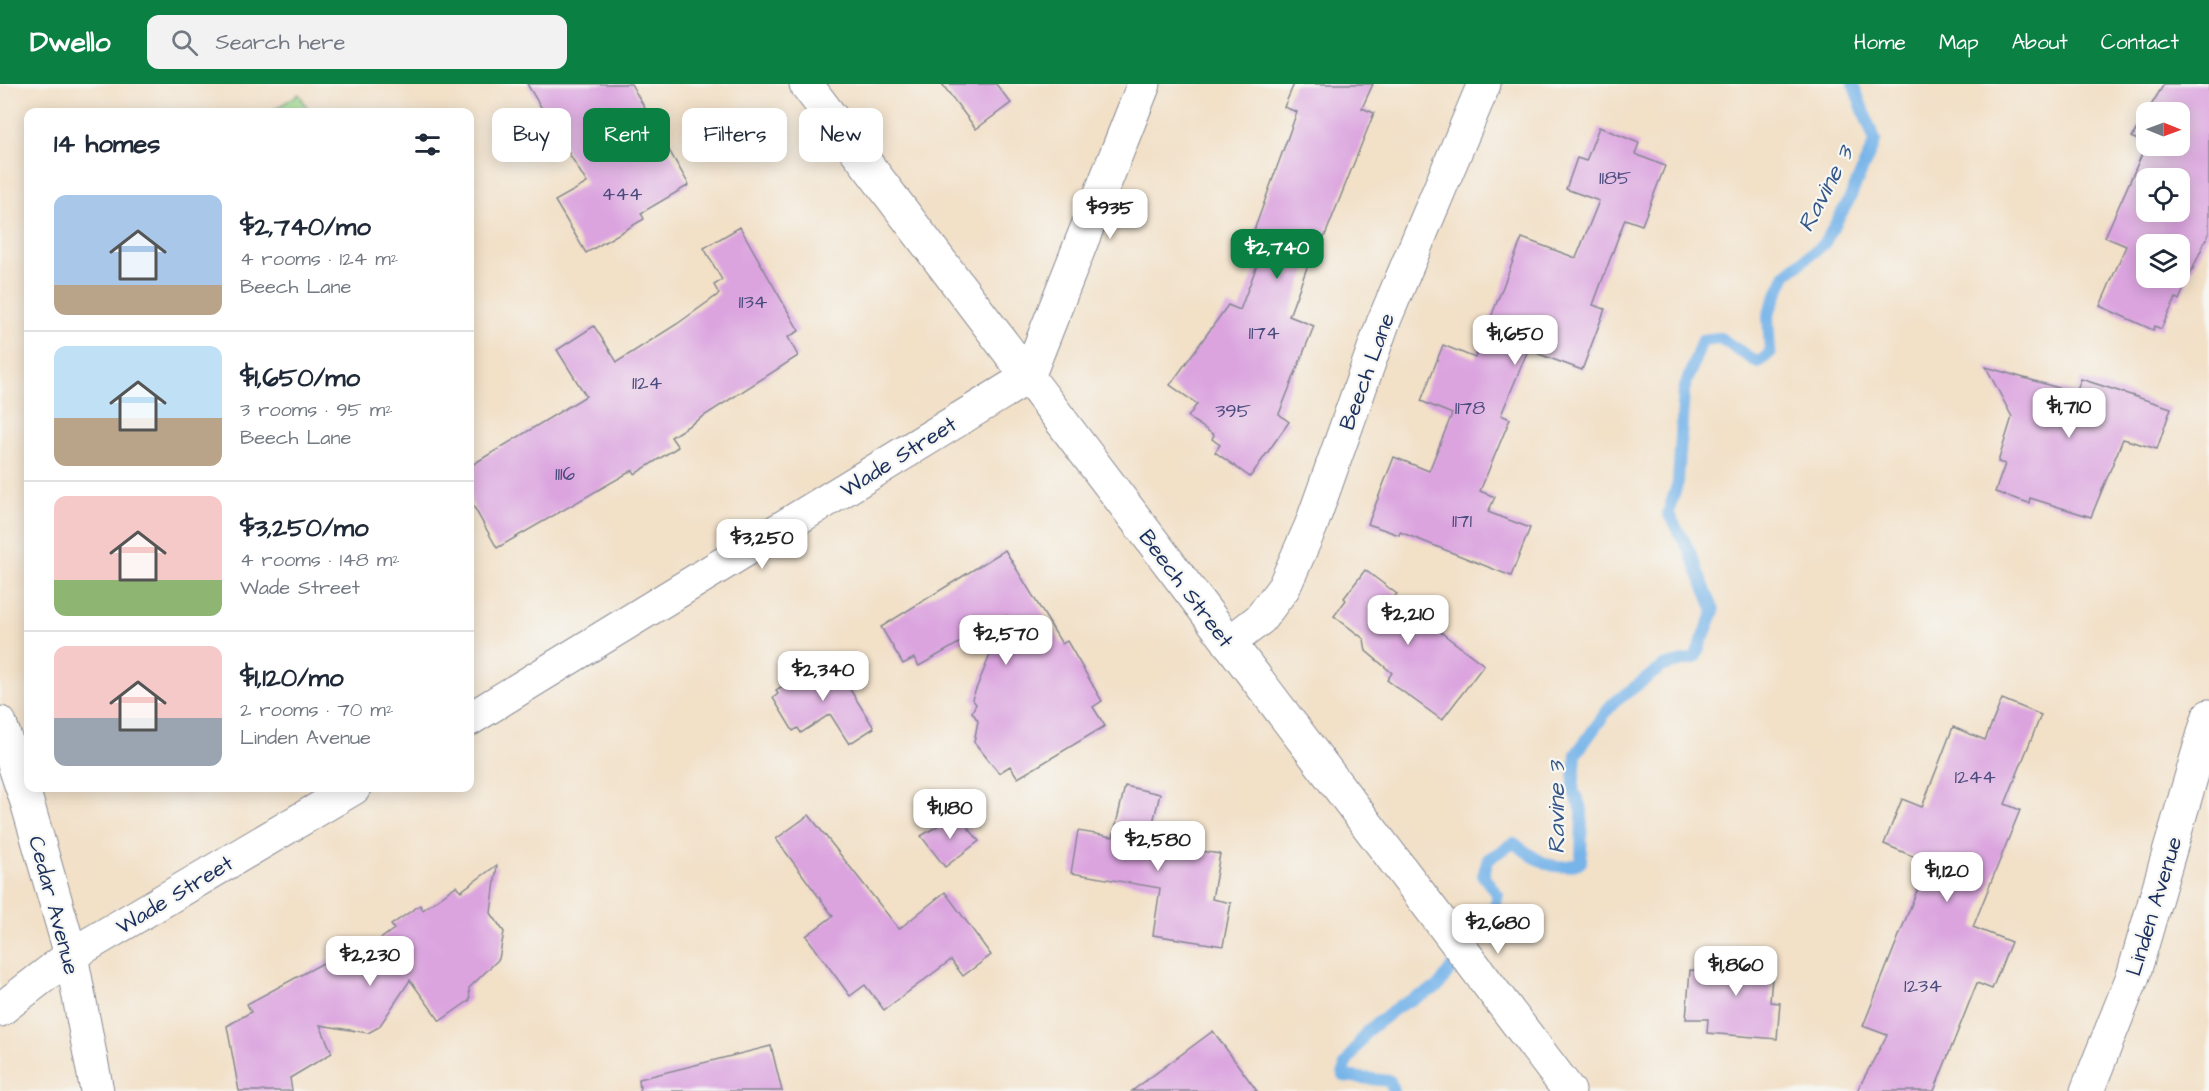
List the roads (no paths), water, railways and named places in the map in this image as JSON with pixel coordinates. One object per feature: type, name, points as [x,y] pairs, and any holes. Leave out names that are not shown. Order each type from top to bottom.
[{"type":"street","name":"Beech Street","points":[[806,84],[1569,1091]]},
{"type":"street","points":[[1028,376],[1144,84]]},
{"type":"street","name":"Beech Lane","points":[[1229,643],[1260,619],[1284,587],[1311,525],[1383,323],[1484,84]]},
{"type":"street","name":"Wade Street","points":[[474,717],[1028,376]]},
{"type":"street","name":"Linden Avenue","points":[[2087,1091],[2133,976],[2209,716]]},
{"type":"street","name":"Cedar Avenue","points":[[0,723],[27,802],[71,955],[97,1091]]},
{"type":"street","name":"Wade Street","points":[[0,1010],[71,955],[347,792]]},
{"type":"waterway","name":"Ravine 3","points":[[1393,1091],[1390,1081],[1343,1076],[1345,1065],[1367,1031],[1399,1006],[1438,987],[1495,906],[1498,895],[1483,876],[1488,859],[1514,843],[1538,860],[1554,866],[1581,862],[1582,810],[1573,790],[1576,754],[1612,704],[1663,666],[1695,658],[1714,611],[1689,550],[1668,513],[1678,482],[1684,390],[1702,340],[1720,338],[1758,363],[1770,353],[1768,315],[1786,274],[1824,244],[1849,200],[1875,141],[1853,84]]}]
